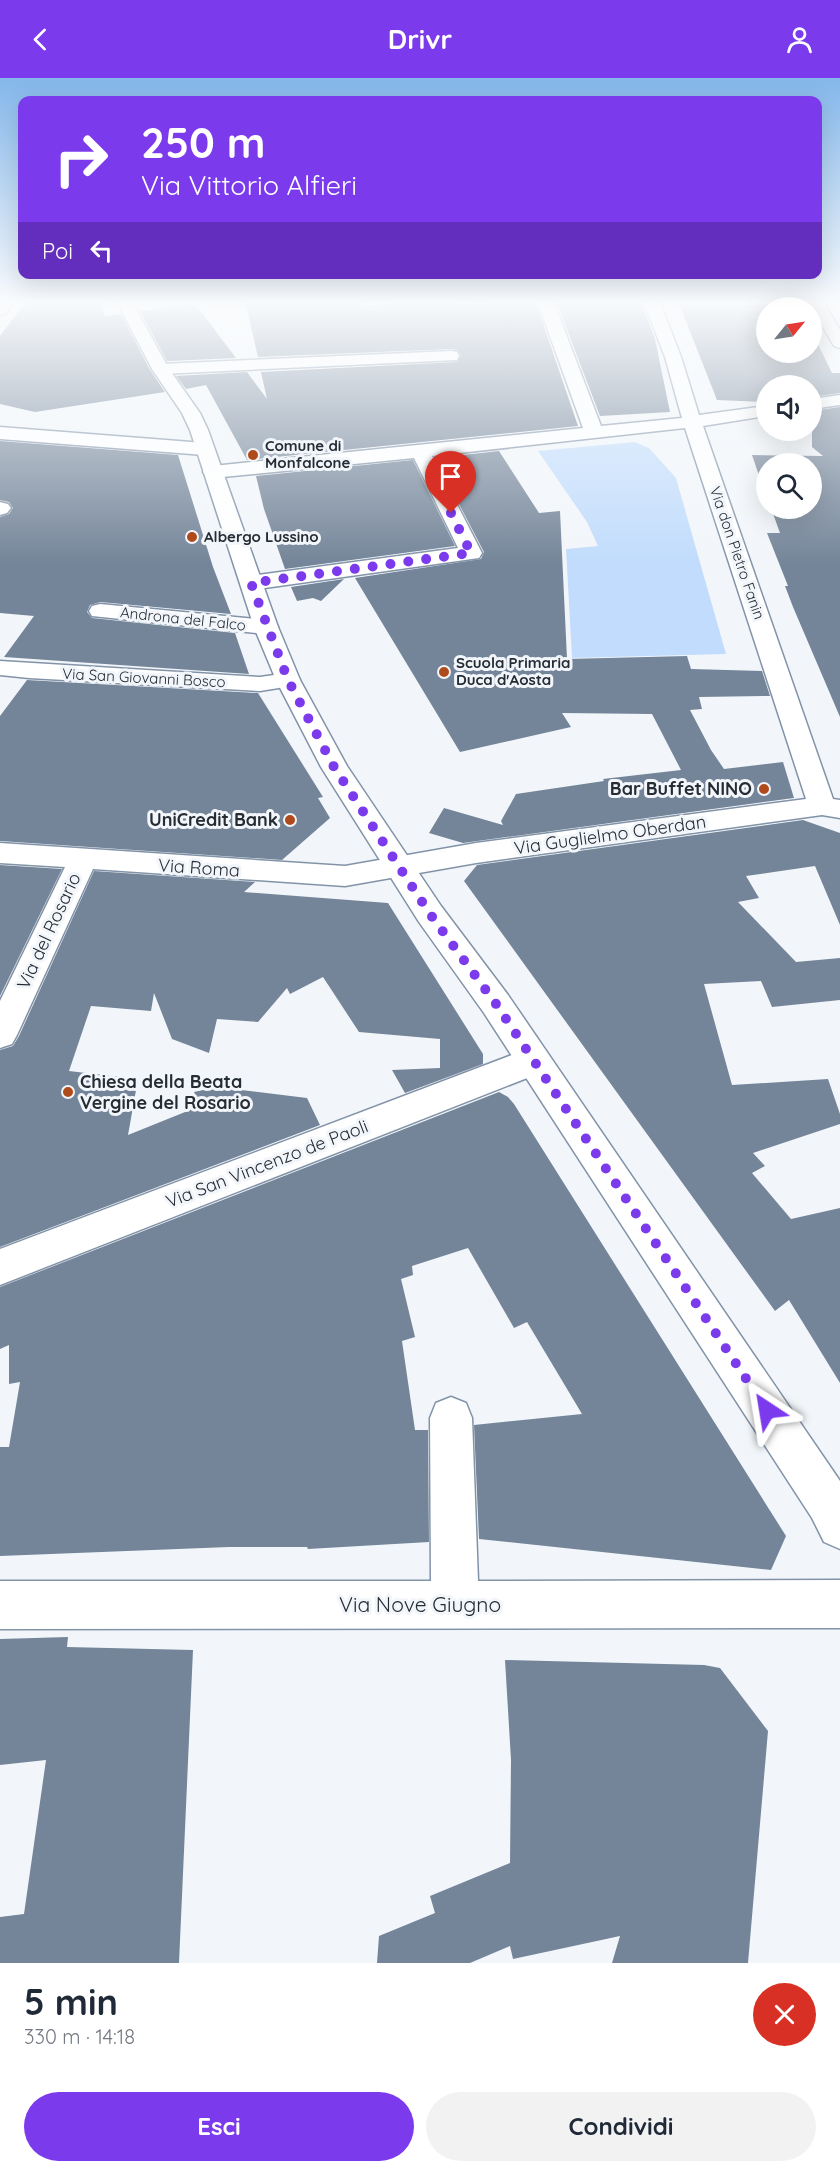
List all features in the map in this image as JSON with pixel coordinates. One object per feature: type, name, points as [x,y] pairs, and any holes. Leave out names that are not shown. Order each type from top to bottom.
[{"type":"street","points":[[174,388],[191,413],[199,430],[251,583],[288,680],[334,767],[761,1401],[828,1502],[840,1526]]},
{"type":"street","points":[[577,388],[593,432]]},
{"type":"street","name":"Via don Pietro Fanin","points":[[682,388],[692,422],[831,808]]},
{"type":"street","points":[[822,403],[840,400]]},
{"type":"street","points":[[0,433],[208,460],[420,452],[692,422],[756,412]]},
{"type":"street","points":[[251,583],[471,553],[420,452]]},
{"type":"street","name":"Androna del Falco","points":[[100,611],[267,627]]},
{"type":"street","name":"Via San Giovanni Bosco","points":[[0,668],[260,684],[288,680]]},
{"type":"street","name":"Via Guglielmo Oberdan","points":[[398,865],[831,808]]},
{"type":"street","name":"Via Roma","points":[[0,853],[328,876],[345,876],[398,865]]},
{"type":"street","name":"Via del Rosario","points":[[0,1035],[83,860]]},
{"type":"street","name":"Via San Vincenzo de Paoli","points":[[0,1267],[534,1061]]},
{"type":"street","points":[[451,1418],[455,1605]]},
{"type":"street","name":"Via Nove Giugno","points":[[0,1605],[840,1604]]},
{"type":"shaded area","points":[[635,442],[649,448],[676,478],[726,654],[572,658],[566,549],[598,546],[587,522],[538,451]]},
{"type":"building","points":[[0,388],[162,388],[165,392],[35,412],[0,404]]},
{"type":"building","points":[[208,388],[259,388],[267,399],[265,388],[565,388],[578,426],[247,460]]},
{"type":"building","points":[[589,388],[665,388],[670,412],[600,416]]},
{"type":"building","points":[[712,388],[756,388],[756,402],[717,400]]},
{"type":"building","points":[[822,388],[840,388],[840,393],[822,396]]},
{"type":"building","points":[[840,407],[840,717],[793,607],[785,586],[788,586],[767,533],[780,533],[775,519],[822,519],[823,456],[812,447],[812,441],[822,441],[822,410]]},
{"type":"building","points":[[0,441],[178,455],[213,567],[231,614],[100,602],[90,605],[87,612],[92,618],[235,633],[249,674],[4,657],[34,616],[0,613],[0,517],[9,514],[13,508],[9,502],[0,500]]},
{"type":"building","points":[[499,451],[539,513],[560,511],[567,659],[687,656],[691,669],[762,671],[770,696],[699,697],[702,709],[690,710],[724,769],[783,762],[794,798],[463,843],[429,833],[444,808],[503,825],[501,821],[516,794],[604,781],[603,779],[681,770],[652,714],[562,713],[571,727],[460,752],[355,578],[481,559],[484,552],[435,458]]},
{"type":"building","points":[[752,455],[756,455],[756,467]]},
{"type":"building","points":[[413,460],[455,546],[285,569],[264,509],[256,476]]},
{"type":"building","points":[[344,579],[321,601],[313,598],[297,601],[291,587]]},
{"type":"building","points":[[27,680],[258,693],[323,797],[318,798],[330,818],[282,860],[0,841],[0,716]]},
{"type":"building","points":[[803,820],[840,833],[840,925],[815,866],[746,876],[759,898],[738,902],[796,962],[840,958],[840,1000],[772,1007],[761,981],[704,984],[732,1085],[828,1079],[840,1114],[840,1124],[753,1153],[765,1166],[752,1173],[791,1219],[840,1208],[840,1383],[789,1300],[775,1311],[464,881],[477,865]]},
{"type":"building","points":[[0,865],[62,869],[0,996]]},
{"type":"building","points":[[94,871],[255,882],[244,892],[388,903],[483,1054],[483,1064],[405,1093],[392,1070],[440,1068],[440,1039],[359,1032],[323,977],[290,994],[287,988],[258,1022],[217,1019],[209,1053],[172,1039],[154,993],[151,1011],[91,1006],[69,1071],[138,1079],[128,1135],[200,1106],[194,1092],[216,1087],[307,1098],[320,1125],[0,1247],[0,1050],[13,1046],[19,1036]]},
{"type":"building","points":[[499,1092],[514,1104],[786,1536],[771,1570],[479,1539],[474,1425],[582,1414],[527,1322],[514,1328],[468,1248],[412,1266],[413,1275],[401,1279],[415,1337],[402,1341],[415,1430],[428,1430],[429,1542],[308,1549],[307,1547],[229,1547],[0,1556],[0,1447],[9,1447],[20,1382],[9,1384],[9,1345],[0,1349],[0,1287]]},
{"type":"building","points":[[68,1637],[67,1647],[193,1650],[179,1963],[0,1963],[0,1917],[24,1914],[46,1760],[0,1765],[0,1639]]},
{"type":"building","points":[[505,1660],[704,1665],[720,1668],[768,1731],[748,1963],[612,1963],[620,1936],[513,1959],[510,1946],[470,1963],[377,1963],[379,1936],[435,1913],[430,1896],[510,1863],[511,1760]]},
{"type":"place","name":"Comune di Monfalcone","points":[[253,455]]},
{"type":"place","name":"Albergo Lussino","points":[[192,537]]},
{"type":"place","name":"Scuola Primaria Duca d'Aosta","points":[[444,672]]},
{"type":"place","name":"Bar Buffet NINO","points":[[764,789]]},
{"type":"place","name":"UniCredit Bank","points":[[290,820]]},
{"type":"place","name":"Chiesa della Beata Vergine del Rosario","points":[[68,1092]]},
{"type":"route","points":[[451,513],[471,553],[251,583],[288,680],[334,767],[430,914],[496,1004],[767,1410]]}]
